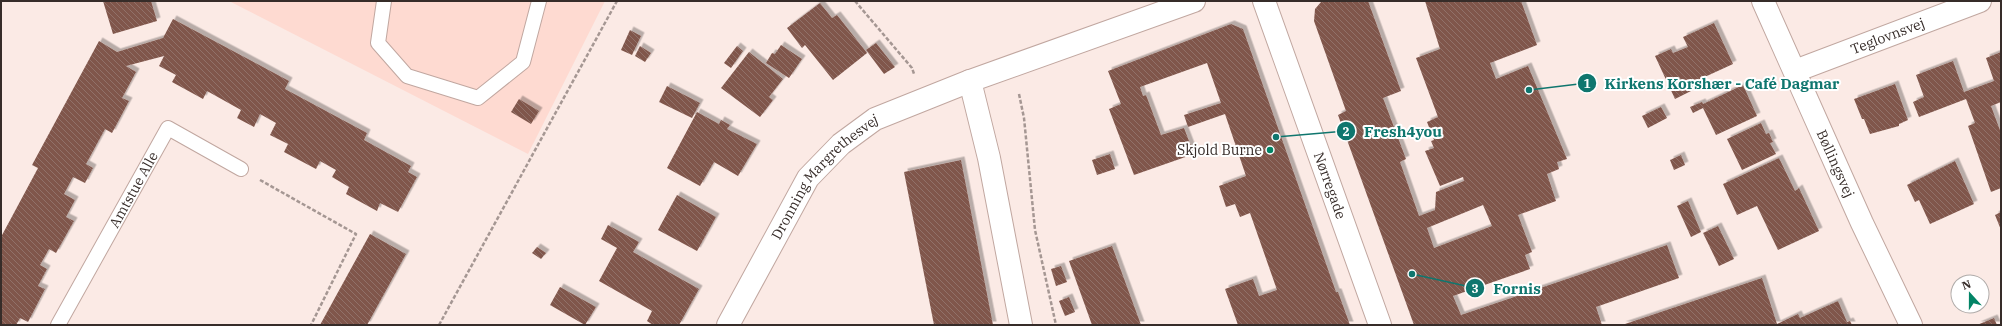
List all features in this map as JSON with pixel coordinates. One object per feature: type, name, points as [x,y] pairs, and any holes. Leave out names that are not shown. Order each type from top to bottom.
[{"type":"street","name":"Dronning Margrethesvej","points":[[728,325],[808,178],[841,144],[875,119],[970,81],[1194,1]]},
{"type":"street","name":"Nørregade","points":[[1264,1],[1380,325]]},
{"type":"street","name":"Bøllingsvej","points":[[1763,1],[1862,223],[1911,325]]},
{"type":"street","name":"Teglovnsvej","points":[[1795,70],[1980,1]]},
{"type":"street","points":[[970,81],[989,158],[1021,325]]},
{"type":"lane","points":[[384,1],[378,43],[407,76],[478,98],[523,62],[539,1]]},
{"type":"lane","name":"Amtstue Alle","points":[[58,325],[168,128],[241,169]]},
{"type":"path","points":[[439,325],[618,1]]},
{"type":"path","points":[[855,1],[912,68],[922,99]]},
{"type":"path","points":[[1009,67],[1019,94],[1024,118],[1035,230],[1056,325]]},
{"type":"path","points":[[241,169],[356,234],[311,325]]},
{"type":"shaded area","points":[[229,1],[605,1],[528,154]]},
{"type":"building","points":[[103,1],[151,1],[157,21],[113,34]]},
{"type":"building","points":[[1322,1],[1368,1],[1401,91],[1383,98],[1406,159],[1400,162],[1419,216],[1435,210],[1436,192],[1464,181],[1463,177],[1440,186],[1425,151],[1434,148],[1431,141],[1434,140],[1427,122],[1438,117],[1416,58],[1440,49],[1425,1],[1521,1],[1537,45],[1490,63],[1496,79],[1528,66],[1567,159],[1557,162],[1559,169],[1547,174],[1556,201],[1518,215],[1532,252],[1525,255],[1530,269],[1453,296],[1461,315],[1667,245],[1679,278],[1596,307],[1602,325],[1414,325],[1338,115],[1346,111],[1314,21],[1315,9]],"holes":[[[1483,205],[1492,226],[1434,248],[1427,228]]]},
{"type":"building","points":[[820,3],[832,18],[837,15],[867,53],[833,80],[805,45],[802,48],[787,28]]},
{"type":"building","points":[[173,19],[289,81],[285,89],[367,133],[364,140],[411,166],[408,172],[417,177],[398,212],[380,203],[377,211],[346,194],[349,187],[332,177],[336,170],[320,161],[316,169],[284,152],[288,144],[270,135],[276,123],[260,114],[254,127],[237,118],[241,110],[207,91],[203,99],[172,82],[176,75],[159,66],[164,56],[126,66],[136,72],[122,98],[129,101],[112,133],[105,129],[86,164],[93,168],[85,183],[73,177],[64,194],[75,200],[66,217],[74,221],[56,253],[49,249],[40,265],[47,269],[38,286],[45,289],[28,322],[20,318],[16,325],[1,325],[1,237],[38,168],[32,165],[99,41],[117,52],[163,38]]},
{"type":"building","points":[[1714,23],[1733,64],[1696,81],[1699,87],[1675,99],[1655,56],[1671,49],[1673,53],[1688,47],[1683,37]]},
{"type":"building","points":[[1231,24],[1243,29],[1336,292],[1338,292],[1350,325],[1238,325],[1225,289],[1253,279],[1259,296],[1277,290],[1250,213],[1240,217],[1235,204],[1226,207],[1219,186],[1246,176],[1225,114],[1188,127],[1184,115],[1221,103],[1207,63],[1140,87],[1143,96],[1146,95],[1161,135],[1184,128],[1194,154],[1134,175],[1109,109],[1121,104],[1108,71]]},
{"type":"building","points":[[630,30],[641,36],[632,55],[621,50]]},
{"type":"building","points":[[876,43],[895,67],[884,74],[866,50]]},
{"type":"building","points":[[781,45],[802,59],[789,78],[766,63],[772,53],[775,54]]},
{"type":"building","points":[[640,46],[651,53],[645,62],[635,56]]},
{"type":"building","points":[[737,46],[743,51],[731,68],[724,63]]},
{"type":"building","points":[[749,52],[783,79],[769,97],[773,100],[760,117],[721,88]]},
{"type":"building","points":[[2001,52],[2001,102],[1991,106],[2001,133],[2001,188],[1991,192],[1968,126],[1975,123],[1966,99],[1919,117],[1913,102],[1924,97],[1916,75],[1953,61],[1964,92],[1994,81],[1986,58]]},
{"type":"building","points":[[1895,84],[1908,120],[1899,124],[1899,126],[1870,134],[1854,99]]},
{"type":"building","points":[[1743,85],[1757,116],[1716,135],[1703,108],[1693,113],[1690,107],[1702,102],[1703,104]]},
{"type":"building","points":[[667,86],[700,103],[692,118],[659,102]]},
{"type":"building","points":[[519,99],[539,111],[531,124],[511,112]]},
{"type":"building","points":[[1661,107],[1667,118],[1648,128],[1642,116]]},
{"type":"building","points":[[697,112],[719,124],[721,120],[730,125],[727,129],[757,144],[738,176],[714,162],[700,186],[667,168]]},
{"type":"building","points":[[1761,123],[1766,134],[1769,133],[1773,142],[1770,143],[1776,154],[1742,170],[1727,139]]},
{"type":"building","points":[[1110,154],[1115,169],[1097,175],[1092,160]]},
{"type":"building","points":[[1681,155],[1685,165],[1674,170],[1670,160]]},
{"type":"building","points":[[1779,158],[1795,191],[1799,188],[1819,231],[1778,250],[1757,206],[1737,215],[1723,184]]},
{"type":"building","points":[[961,160],[993,325],[934,325],[904,172]]},
{"type":"building","points":[[1955,161],[1974,204],[1930,224],[1919,200],[1915,202],[1907,185]]},
{"type":"building","points":[[677,195],[716,217],[697,251],[658,230]]},
{"type":"building","points":[[1688,201],[1701,232],[1691,237],[1677,206]]},
{"type":"building","points":[[2001,212],[2001,230],[1995,215]]},
{"type":"building","points":[[608,225],[639,242],[633,252],[699,289],[679,325],[653,325],[647,321],[652,311],[599,281],[617,248],[601,239]]},
{"type":"building","points":[[1718,226],[1734,259],[1719,266],[1703,233]]},
{"type":"building","points":[[370,234],[406,254],[367,325],[320,325]]},
{"type":"building","points":[[1112,246],[1141,325],[1092,325],[1069,261]]},
{"type":"building","points":[[537,247],[546,253],[541,259],[532,253]]},
{"type":"building","points":[[1061,266],[1067,282],[1056,286],[1051,269]]},
{"type":"building","points":[[1762,278],[1777,324],[1798,314],[1800,318],[1838,301],[1847,322],[1850,321],[1852,325],[1622,325]]},
{"type":"building","points":[[560,287],[596,307],[585,325],[550,305]]},
{"type":"building","points":[[1069,297],[1075,312],[1065,316],[1059,301]]},
{"type":"building","points":[[1994,318],[1997,325],[1977,325]]},
{"type":"place","name":"Kirkens Korshær - Café Dagmar","points":[[1529,90]]},
{"type":"place","name":"Fresh4you","points":[[1276,137]]},
{"type":"place","name":"Skjold Burne","points":[[1270,150]]},
{"type":"place","name":"Fornis","points":[[1412,274]]}]
